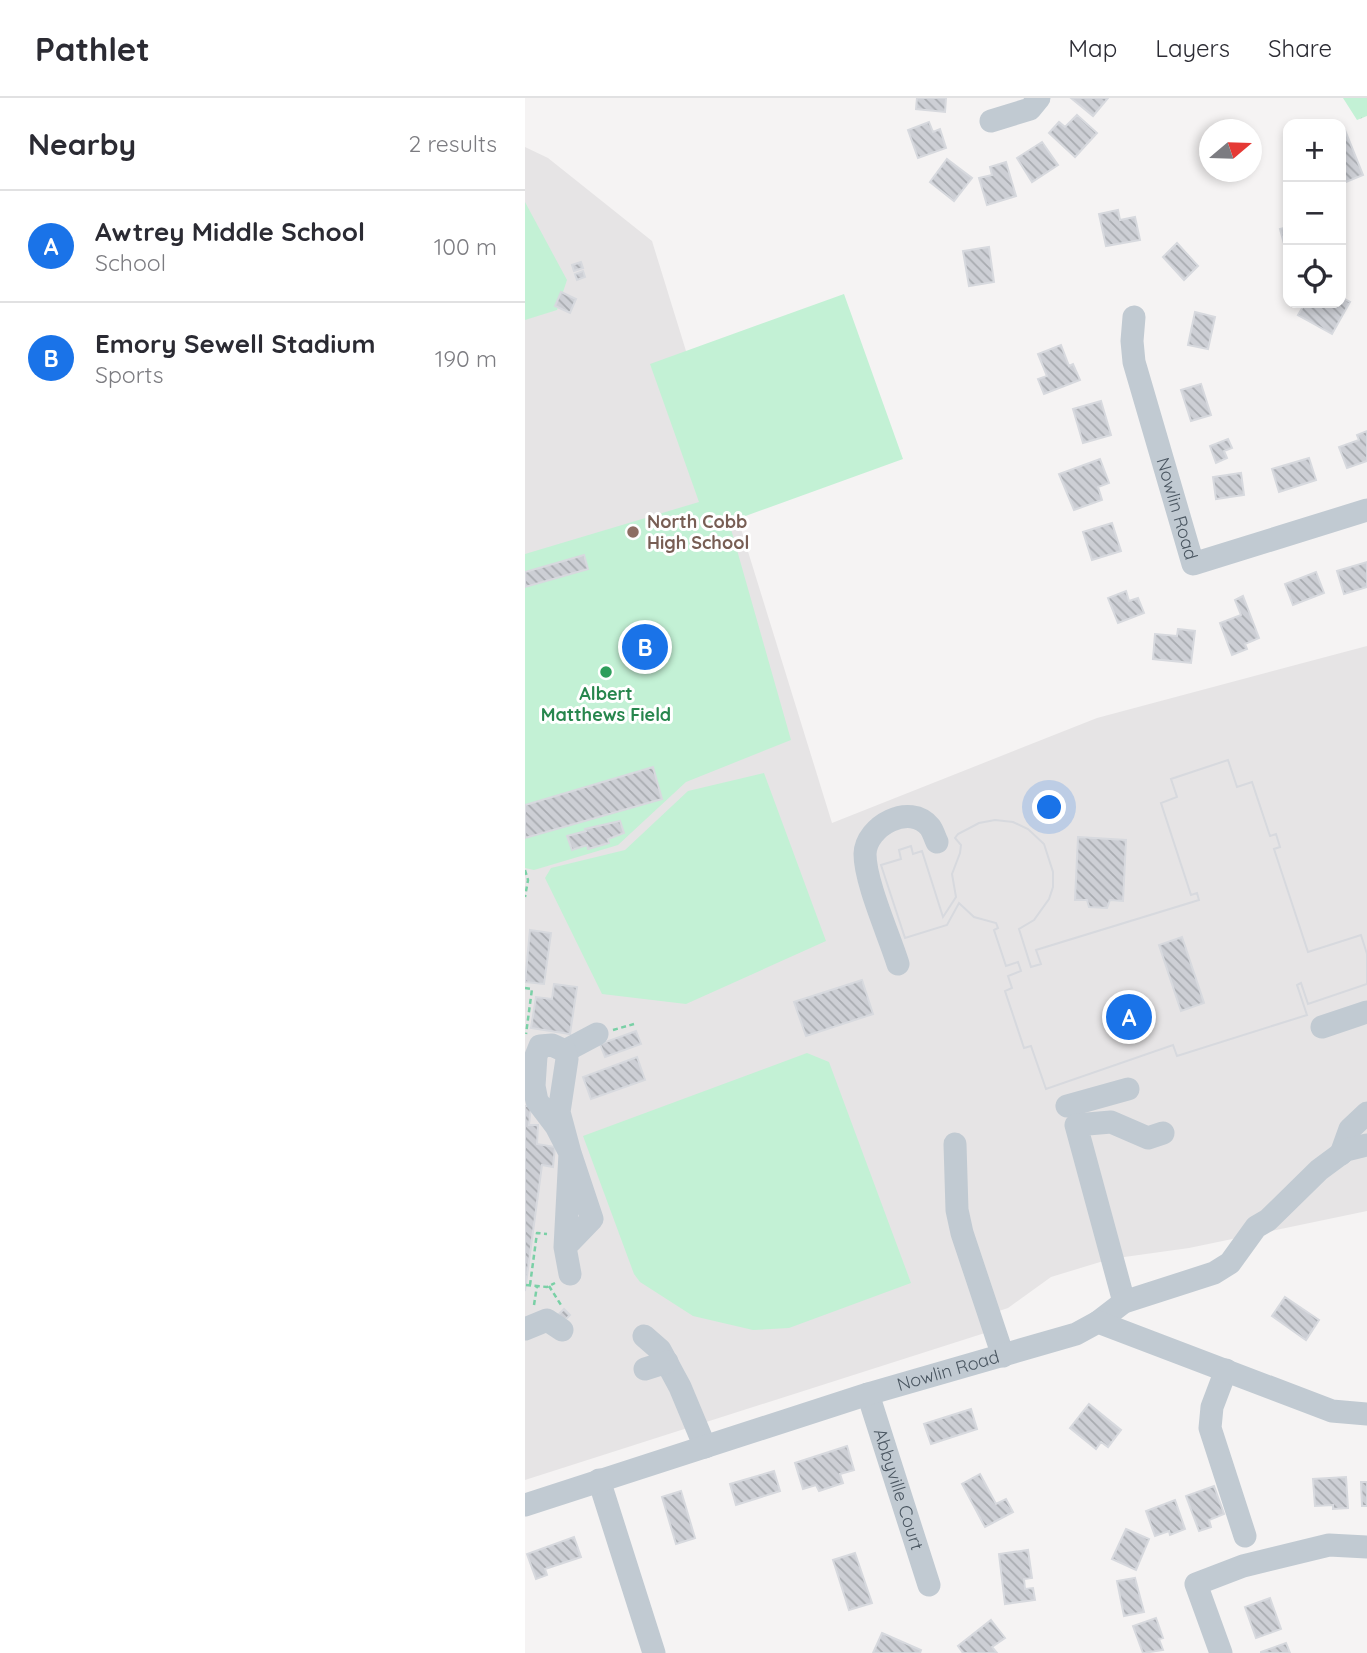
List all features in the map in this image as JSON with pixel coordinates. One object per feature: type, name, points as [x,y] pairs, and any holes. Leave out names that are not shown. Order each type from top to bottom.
[{"type":"street","points":[[991,121],[1030,109],[1038,98]]},
{"type":"street","name":"Nowlin Road","points":[[1134,317],[1134,362],[1193,564],[1367,510]]},
{"type":"street","points":[[898,964],[869,878],[866,847],[876,829],[888,821],[903,817],[914,818],[927,824],[937,842]]},
{"type":"street","points":[[1322,1027],[1367,1012]]},
{"type":"street","points":[[570,1274],[565,1241],[592,1219],[559,1112],[567,1059],[565,1051],[597,1034]]},
{"type":"street","points":[[1067,1106],[1128,1089]]},
{"type":"street","points":[[1341,1154],[1350,1129],[1367,1113]]},
{"type":"street","points":[[1124,1302],[1076,1125],[1111,1122],[1148,1138],[1163,1133]]},
{"type":"street","points":[[955,1144],[957,1210],[962,1233],[1003,1356]]},
{"type":"street","points":[[1341,1154],[1367,1145]]},
{"type":"street","name":"Nowlin Road","points":[[525,1505],[867,1394],[1076,1335],[1124,1302],[1223,1268],[1230,1263],[1256,1227],[1268,1220],[1319,1170],[1341,1154]]},
{"type":"street","points":[[529,1321],[562,1321]]},
{"type":"street","points":[[1098,1322],[1332,1411],[1367,1414]]},
{"type":"street","points":[[644,1336],[660,1350],[656,1365],[705,1447]]},
{"type":"street","points":[[1226,1370],[1212,1407],[1210,1428],[1245,1536]]},
{"type":"street","name":"Abbyville Court","points":[[867,1394],[929,1585]]},
{"type":"street","points":[[599,1480],[654,1653]]},
{"type":"street","points":[[1220,1653],[1196,1584],[1243,1566],[1329,1545],[1367,1547]]},
{"type":"path","points":[[525,870],[525,897]]},
{"type":"path","points":[[525,988],[532,989],[525,1043]]},
{"type":"path","points":[[565,1241],[535,1232],[528,1285],[549,1286],[570,1274]]},
{"type":"path","points":[[529,1321],[537,1286]]},
{"type":"path","points":[[549,1286],[561,1305],[559,1309],[562,1321]]},
{"type":"shaded area","points":[[525,147],[548,158],[652,241],[832,823],[1097,718],[1367,646],[1367,1211],[1189,1248],[1110,1259],[1051,1277],[1008,1308],[984,1316],[988,1332],[525,1480]]},
{"type":"green space","points":[[1343,98],[1367,98],[1367,116],[1357,120]]},
{"type":"green space","points":[[525,202],[567,280],[557,310],[525,320]]},
{"type":"green space","points":[[844,294],[903,459],[729,522],[791,740],[686,782],[618,845],[534,870],[525,868],[525,554],[699,502],[650,364]]},
{"type":"green space","points":[[764,773],[826,941],[686,1004],[602,994],[545,878],[551,868],[625,850],[688,791]]},
{"type":"green space","points":[[807,1053],[829,1062],[911,1283],[789,1328],[753,1330],[693,1316],[640,1282],[634,1274],[583,1136]]},
{"type":"building","points":[[917,98],[946,98],[945,112],[916,109]]},
{"type":"building","points":[[1071,98],[1108,98],[1093,116]]},
{"type":"building","points":[[1077,115],[1097,133],[1075,157],[1049,133],[1059,122],[1065,127]]},
{"type":"building","points":[[929,122],[933,132],[940,129],[946,148],[918,158],[908,130]]},
{"type":"building","points":[[1346,132],[1363,175],[1346,182]]},
{"type":"building","points":[[1042,142],[1058,165],[1032,182],[1017,158]]},
{"type":"building","points":[[947,159],[972,178],[954,201],[930,182]]},
{"type":"building","points":[[1006,162],[1016,196],[987,205],[979,178],[992,175],[990,167]]},
{"type":"building","points":[[1118,210],[1120,220],[1135,217],[1140,240],[1106,246],[1099,214]]},
{"type":"building","points":[[1177,243],[1198,266],[1184,280],[1163,257]]},
{"type":"building","points":[[989,247],[994,282],[969,286],[963,251]]},
{"type":"building","points":[[581,262],[583,268],[574,271],[572,265]]},
{"type":"building","points":[[583,271],[585,277],[577,280],[575,274]]},
{"type":"building","points":[[561,292],[576,299],[570,313],[555,306]]},
{"type":"building","points":[[1346,300],[1350,302],[1332,334],[1298,315],[1302,308],[1346,308]]},
{"type":"building","points":[[1195,312],[1215,317],[1208,349],[1188,345]]},
{"type":"building","points":[[1061,345],[1069,366],[1073,364],[1080,380],[1044,394],[1038,379],[1047,376],[1038,354]]},
{"type":"building","points":[[1201,384],[1211,415],[1191,421],[1181,390]]},
{"type":"building","points":[[1101,401],[1111,435],[1083,443],[1073,409]]},
{"type":"building","points":[[1367,431],[1367,461],[1347,468],[1339,447],[1359,440],[1357,435]]},
{"type":"building","points":[[1228,439],[1232,448],[1224,451],[1227,458],[1216,463],[1210,446]]},
{"type":"building","points":[[1309,458],[1316,480],[1279,492],[1272,469]]},
{"type":"building","points":[[1100,459],[1109,483],[1098,487],[1102,500],[1074,510],[1059,474]]},
{"type":"building","points":[[1241,473],[1244,495],[1216,499],[1213,477]]},
{"type":"building","points":[[1112,523],[1121,551],[1092,560],[1083,532]]},
{"type":"building","points":[[584,555],[588,569],[525,587],[525,572]]},
{"type":"building","points":[[1367,562],[1367,587],[1344,594],[1337,571]]},
{"type":"building","points":[[1316,572],[1324,593],[1293,605],[1285,584]]},
{"type":"building","points":[[1126,591],[1129,601],[1138,598],[1144,613],[1118,623],[1108,598]]},
{"type":"building","points":[[1243,596],[1259,638],[1245,644],[1247,649],[1232,655],[1220,623],[1241,615],[1235,600]]},
{"type":"building","points":[[1178,629],[1195,631],[1191,663],[1153,659],[1155,634],[1177,636]]},
{"type":"building","points":[[1228,760],[1237,787],[1252,782],[1270,836],[1276,834],[1280,847],[1274,849],[1308,952],[1361,935],[1367,954],[1367,984],[1308,1004],[1301,983],[1297,985],[1307,1015],[1177,1056],[1173,1045],[1046,1089],[1031,1046],[1024,1048],[1005,991],[1012,988],[1008,976],[1021,971],[1018,962],[1006,966],[994,930],[998,928],[996,923],[974,917],[959,903],[947,925],[905,938],[881,865],[901,859],[899,850],[911,846],[913,854],[922,851],[943,917],[956,897],[952,874],[960,853],[961,845],[955,838],[958,834],[979,823],[995,820],[1013,822],[1028,829],[1044,844],[1053,872],[1053,887],[1049,899],[1034,920],[1019,929],[1031,967],[1041,964],[1036,950],[1199,900],[1197,893],[1191,895],[1161,803],[1177,797],[1171,779]],"holes":[[[1182,937],[1204,1003],[1181,1011],[1159,945]]]},
{"type":"building","points":[[1228,760],[1237,787],[1252,782],[1270,836],[1276,834],[1280,847],[1274,849],[1308,952],[1361,935],[1367,954],[1367,984],[1308,1004],[1301,983],[1297,985],[1307,1015],[1177,1056],[1173,1045],[1046,1089],[1031,1046],[1024,1048],[1005,991],[1012,988],[1008,976],[1021,971],[1018,962],[1006,966],[994,930],[998,928],[996,923],[974,917],[959,903],[947,925],[905,938],[881,865],[901,859],[899,850],[911,846],[913,854],[922,851],[943,917],[956,897],[952,874],[960,853],[961,845],[955,838],[958,834],[979,823],[995,820],[1013,822],[1028,829],[1044,844],[1053,872],[1053,887],[1049,899],[1034,920],[1019,929],[1031,967],[1041,964],[1036,950],[1199,900],[1197,893],[1191,895],[1161,803],[1177,797],[1171,779]]},
{"type":"building","points":[[653,767],[662,799],[525,838],[525,805]]},
{"type":"building","points":[[620,821],[624,833],[608,839],[609,843],[588,849],[587,845],[572,850],[567,836]]},
{"type":"building","points":[[1078,837],[1126,840],[1123,901],[1110,900],[1107,908],[1089,907],[1087,900],[1075,900]]},
{"type":"building","points":[[530,930],[551,933],[544,984],[525,982]]},
{"type":"building","points":[[862,980],[873,1014],[806,1036],[794,1002]]},
{"type":"building","points":[[554,984],[577,987],[570,1034],[531,1028],[536,997],[552,999]]},
{"type":"building","points":[[636,1031],[641,1044],[605,1057],[600,1044]]},
{"type":"building","points":[[637,1057],[645,1080],[591,1099],[583,1077]]},
{"type":"building","points":[[525,1106],[531,1106],[529,1125],[538,1125],[537,1144],[555,1147],[553,1167],[542,1165],[525,1291]]},
{"type":"building","points":[[1285,1297],[1319,1320],[1306,1340],[1272,1316]]},
{"type":"building","points":[[564,1309],[570,1315],[564,1321],[558,1315]]},
{"type":"building","points":[[1089,1404],[1121,1430],[1108,1447],[1101,1442],[1096,1449],[1070,1428]]},
{"type":"building","points":[[971,1409],[977,1429],[931,1444],[924,1424]]},
{"type":"building","points":[[847,1446],[854,1470],[840,1474],[843,1483],[819,1491],[816,1485],[803,1489],[795,1463]]},
{"type":"building","points":[[774,1471],[780,1491],[736,1505],[730,1484]]},
{"type":"building","points":[[980,1474],[996,1504],[1006,1499],[1013,1512],[985,1527],[962,1484]]},
{"type":"building","points":[[1346,1477],[1348,1508],[1315,1506],[1313,1479]]},
{"type":"building","points":[[1361,1482],[1367,1482],[1367,1506],[1362,1506]]},
{"type":"building","points":[[1214,1486],[1224,1514],[1209,1520],[1211,1527],[1199,1531],[1186,1496]]},
{"type":"building","points":[[681,1491],[695,1538],[676,1544],[662,1497]]},
{"type":"building","points":[[1175,1500],[1185,1529],[1170,1535],[1169,1531],[1155,1536],[1146,1511]]},
{"type":"building","points":[[1126,1529],[1149,1539],[1136,1570],[1112,1559]]},
{"type":"building","points":[[574,1537],[581,1557],[545,1569],[547,1575],[536,1579],[527,1554]]},
{"type":"building","points":[[1028,1550],[1032,1578],[1024,1579],[1025,1589],[1033,1588],[1035,1600],[1005,1604],[999,1554]]},
{"type":"building","points":[[855,1553],[872,1603],[849,1610],[833,1560]]},
{"type":"building","points":[[1135,1578],[1144,1612],[1124,1616],[1117,1581]]},
{"type":"building","points":[[1270,1598],[1281,1629],[1256,1638],[1245,1607]]},
{"type":"building","points":[[1156,1618],[1163,1638],[1159,1639],[1163,1650],[1143,1653],[1133,1626]]},
{"type":"building","points":[[991,1620],[1005,1638],[992,1647],[997,1653],[963,1653],[958,1646]]},
{"type":"building","points":[[882,1633],[921,1650],[920,1653],[873,1653]]},
{"type":"building","points":[[1286,1643],[1290,1653],[1261,1653],[1261,1652]]},
{"type":"place","name":"North Cobb High School","points":[[633,532]]},
{"type":"place","name":"Emory Sewell Stadium","points":[[645,647]]},
{"type":"place","name":"Albert Matthews Field","points":[[606,672]]},
{"type":"place","name":"Awtrey Middle School","points":[[1129,1017]]}]
